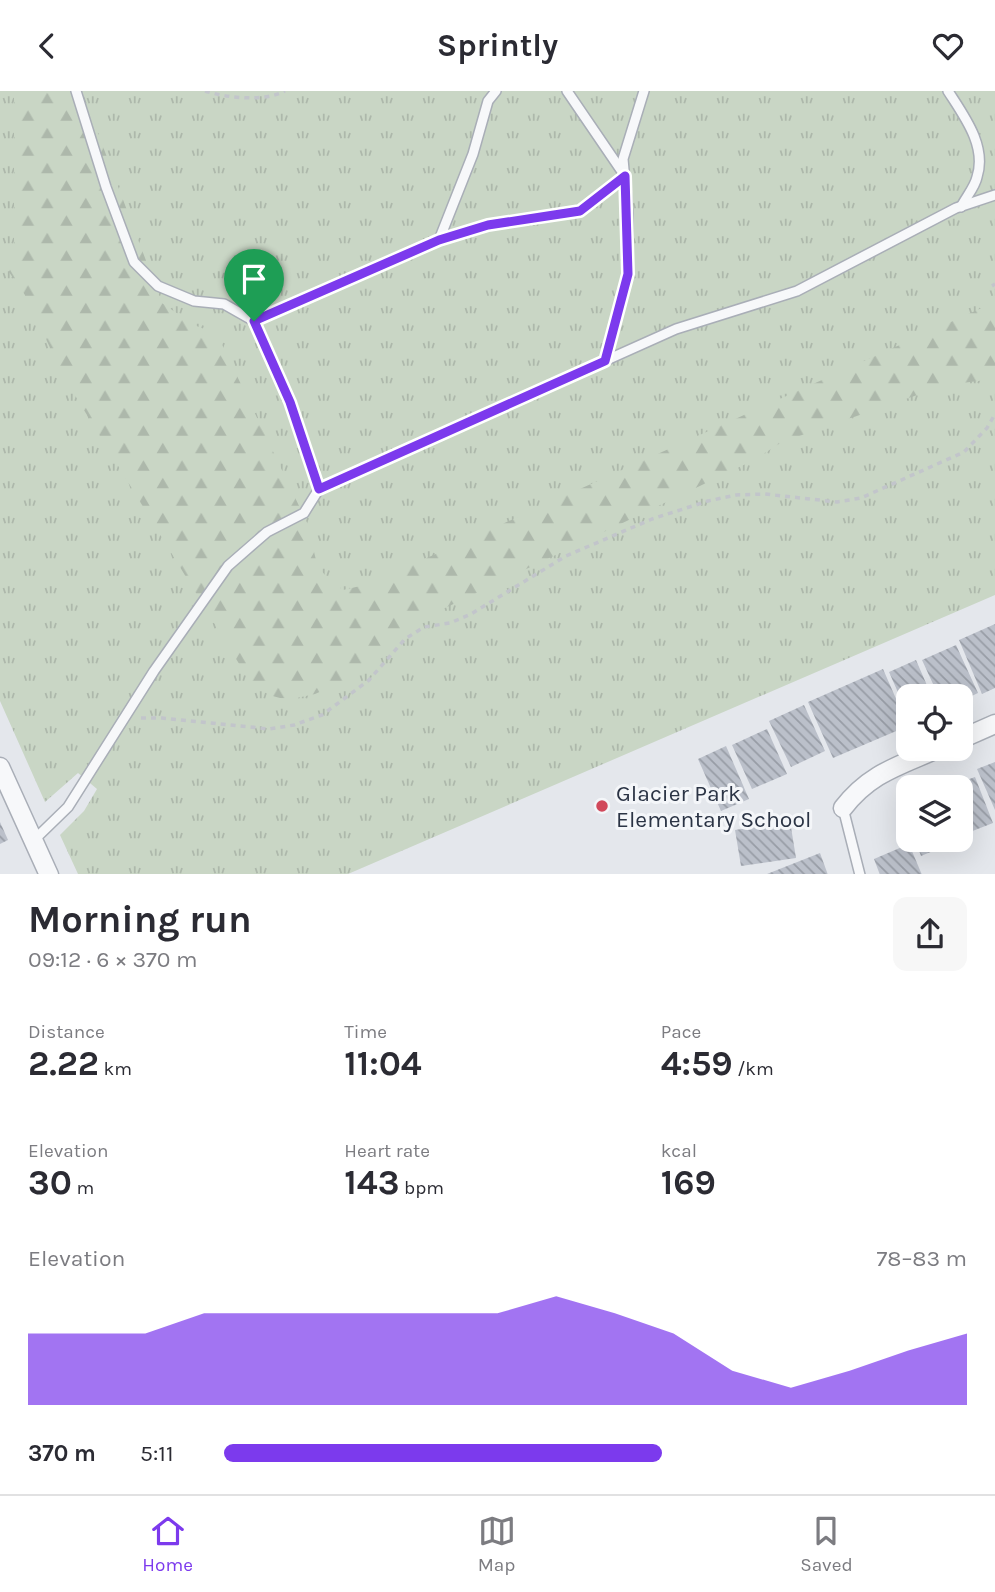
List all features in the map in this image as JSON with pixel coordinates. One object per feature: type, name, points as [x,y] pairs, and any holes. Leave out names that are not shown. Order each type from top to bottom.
[{"type":"street","points":[[973,733],[995,723]]},
{"type":"street","points":[[843,808],[855,793],[876,776],[910,761]]},
{"type":"street","points":[[0,767],[49,874]]},
{"type":"lane","points":[[76,91],[106,187],[134,262],[158,286],[194,301],[224,305],[254,321],[290,402],[319,489]]},
{"type":"lane","points":[[439,240],[473,154],[488,101],[496,91]]},
{"type":"lane","points":[[566,91],[625,176]]},
{"type":"lane","points":[[605,361],[628,274],[623,159],[644,91]]},
{"type":"lane","points":[[948,91],[967,122],[980,152],[977,178],[961,207]]},
{"type":"lane","points":[[254,321],[439,240],[488,225],[580,211],[625,176]]},
{"type":"lane","points":[[33,841],[68,807],[154,671],[228,566],[267,532],[303,513],[319,489],[676,329],[797,291],[961,207],[995,195]]},
{"type":"lane","points":[[843,808],[860,874]]},
{"type":"path","points":[[205,91],[244,97],[274,97],[285,91]]},
{"type":"path","points":[[125,719],[162,718],[270,729],[294,725],[322,715],[369,680],[405,639],[424,627],[450,623],[471,614],[566,556],[652,519],[736,495],[765,494],[838,502],[861,498],[964,452],[987,428],[995,414]]},
{"type":"green space","points":[[0,91],[995,91],[995,595],[348,874],[78,874],[60,835],[84,811],[97,789],[78,773],[45,802],[0,701]]},
{"type":"green space","points":[[14,91],[82,91],[162,303],[194,325],[217,334],[311,531],[318,565],[327,577],[343,590],[369,584],[995,302],[995,376],[986,380],[946,385],[782,442],[752,461],[443,609],[422,621],[349,679],[315,694],[292,699],[269,695],[249,680],[65,379],[25,295],[9,272],[14,260]]},
{"type":"building","points":[[995,624],[995,688],[982,694],[959,640]]},
{"type":"building","points":[[956,645],[978,693],[973,695],[973,684],[933,684],[922,660]]},
{"type":"building","points":[[916,660],[926,684],[896,684],[896,688],[889,672]]},
{"type":"building","points":[[883,669],[896,699],[896,731],[833,758],[808,702]]},
{"type":"building","points":[[804,705],[825,751],[791,767],[769,721]]},
{"type":"building","points":[[767,729],[787,774],[752,789],[732,745]]},
{"type":"building","points":[[726,746],[749,799],[721,811],[698,759]]},
{"type":"building","points":[[995,762],[995,810],[977,769]]},
{"type":"building","points":[[975,777],[993,823],[973,831]]},
{"type":"building","points":[[790,821],[796,858],[741,866],[735,830]]},
{"type":"building","points":[[0,822],[8,840],[0,844]]},
{"type":"building","points":[[896,850],[896,852],[912,852],[922,874],[880,874],[874,859]]},
{"type":"building","points":[[820,853],[828,874],[767,874]]},
{"type":"place","name":"Glacier Park Elementary School","points":[[602,806]]},
{"type":"route","points":[[625,176],[628,274],[605,361],[319,489],[290,402],[254,321],[439,240],[488,225],[580,211],[625,176]]}]
